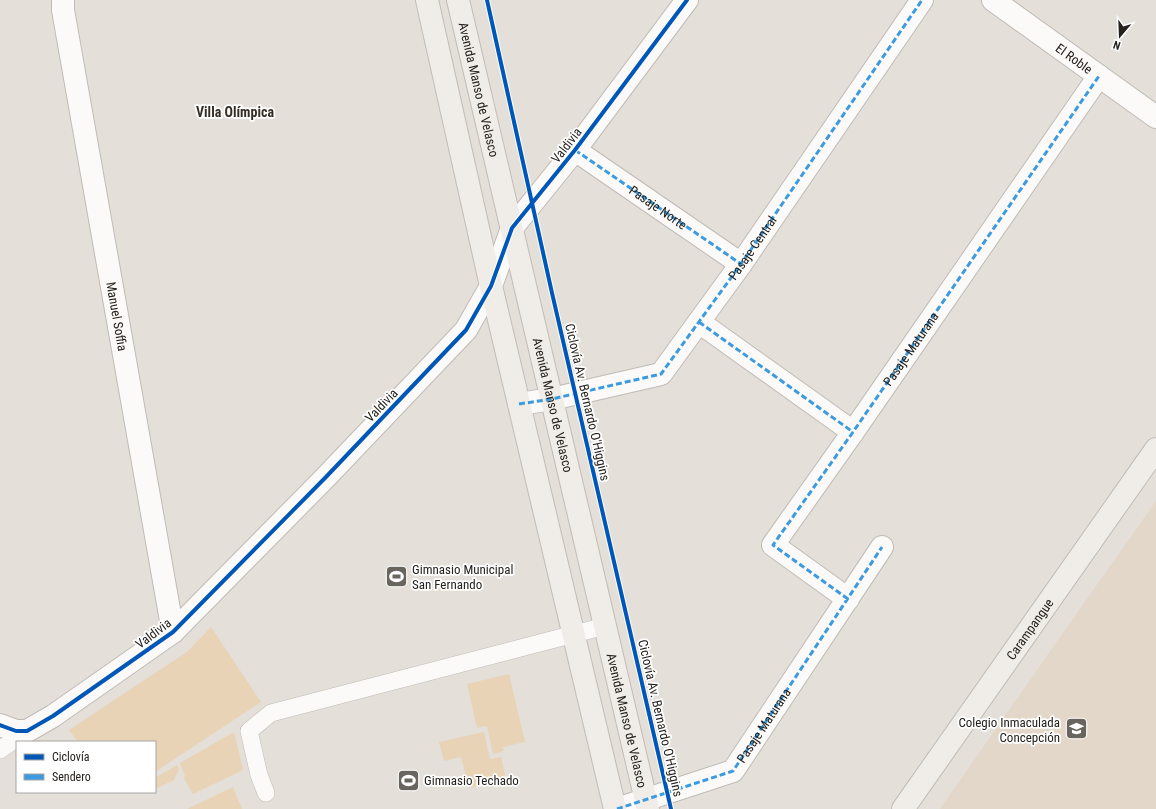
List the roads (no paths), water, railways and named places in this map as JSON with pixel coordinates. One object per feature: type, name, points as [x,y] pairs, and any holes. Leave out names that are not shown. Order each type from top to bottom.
[{"type":"main road","points":[[427,0],[491,286],[616,809]]},
{"type":"main road","name":"Avenida Manso de Velasco","points":[[458,0],[647,804]]},
{"type":"main road","name":"Carampangue","points":[[903,809],[1156,449]]},
{"type":"street","name":"Manuel Soffia","points":[[63,0],[63,10],[173,632]]},
{"type":"street","name":"Valdivia","points":[[27,731],[53,716],[173,632],[325,478],[466,330],[491,286],[512,228],[575,150],[687,0]]},
{"type":"street","name":"Pasaje Central","points":[[519,404],[552,399],[661,374],[741,264],[922,0]]},
{"type":"street","name":"El Roble","points":[[993,0],[1156,117]]},
{"type":"street","name":"Pasaje Maturana","points":[[848,598],[773,545],[1099,76]]},
{"type":"street","name":"Pasaje Norte","points":[[575,150],[741,264]]},
{"type":"street","points":[[699,322],[853,432]]},
{"type":"street","name":"Pasaje Maturana","points":[[616,809],[647,804],[733,771],[882,547]]},
{"type":"street","points":[[0,725],[16,731],[27,731]]},
{"type":"lane","points":[[266,793],[258,775],[249,731],[271,713],[605,626]]},
{"type":"lane","points":[[0,750],[27,731]]},
{"type":"place","name":"Gimnasio Municipal San Fernando","points":[[396,576]]},
{"type":"place","name":"Colegio Inmaculada Concepción","points":[[1076,729]]},
{"type":"place","name":"Gimnasio Techado","points":[[409,780]]},
{"type":"district","name":"Villa Olímpica","points":[[235,112]]}]
